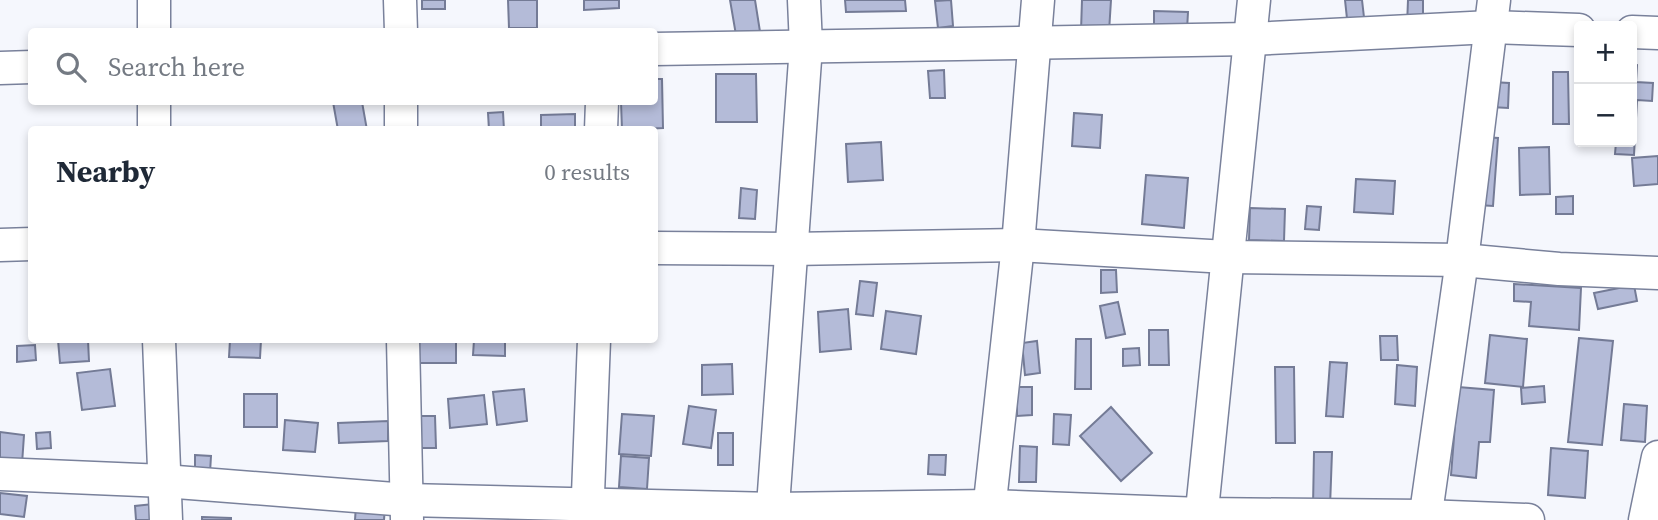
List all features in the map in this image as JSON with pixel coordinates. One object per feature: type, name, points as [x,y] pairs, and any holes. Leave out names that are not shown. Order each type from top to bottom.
[{"type":"street","points":[[153,28],[154,0]]},
{"type":"street","points":[[400,0],[401,28]]},
{"type":"street","points":[[773,514],[806,46],[804,0]]},
{"type":"street","points":[[988,513],[1018,245],[1038,0]]},
{"type":"street","points":[[1201,517],[1254,0]]},
{"type":"street","points":[[658,49],[1250,39],[1493,13],[1574,29]]},
{"type":"street","points":[[1425,518],[1462,260],[1493,13]]},
{"type":"street","points":[[1637,32],[1658,33]]},
{"type":"street","points":[[0,68],[28,67]]},
{"type":"street","points":[[154,105],[154,126]]},
{"type":"street","points":[[401,105],[401,126]]},
{"type":"street","points":[[601,126],[602,105]]},
{"type":"street","points":[[0,245],[28,244]]},
{"type":"street","points":[[658,248],[1018,245],[1227,257],[1462,260],[1559,269],[1658,273]]},
{"type":"street","points":[[159,343],[166,520]]},
{"type":"street","points":[[403,343],[407,510]]},
{"type":"street","points":[[587,512],[594,343]]},
{"type":"street","points":[[1645,520],[1658,457]]},
{"type":"street","points":[[0,474],[164,481],[407,510],[773,514],[988,513],[1528,520]]},
{"type":"building","points":[[422,0],[445,0],[445,9],[422,9]]},
{"type":"building","points":[[508,0],[537,0],[537,28],[509,28]]},
{"type":"building","points":[[584,0],[619,0],[619,8],[584,10]]},
{"type":"building","points":[[730,0],[755,0],[761,38],[737,41]]},
{"type":"building","points":[[845,0],[905,0],[906,11],[846,12]]},
{"type":"building","points":[[951,0],[953,26],[938,28],[935,1]]},
{"type":"building","points":[[1082,0],[1111,0],[1109,32],[1081,31]]},
{"type":"building","points":[[1345,0],[1362,0],[1365,26],[1348,28]]},
{"type":"building","points":[[1408,0],[1423,0],[1423,27],[1407,26]]},
{"type":"building","points":[[1154,11],[1188,12],[1187,30],[1154,30]]},
{"type":"building","points":[[944,70],[945,98],[930,98],[928,71]]},
{"type":"building","points":[[1553,72],[1568,72],[1569,124],[1553,124]]},
{"type":"building","points":[[716,74],[756,74],[757,122],[716,122]]},
{"type":"building","points":[[658,79],[662,79],[663,128],[622,126],[621,105],[658,105]]},
{"type":"building","points":[[1492,82],[1509,83],[1508,108],[1491,107]]},
{"type":"building","points":[[1637,82],[1653,83],[1652,101],[1637,100]]},
{"type":"building","points":[[334,105],[363,105],[366,126],[337,126]]},
{"type":"building","points":[[503,112],[504,126],[489,126],[488,113]]},
{"type":"building","points":[[1074,113],[1102,115],[1100,148],[1072,146]]},
{"type":"building","points":[[575,114],[575,126],[541,126],[541,115]]},
{"type":"building","points":[[1483,137],[1498,138],[1493,206],[1478,205]]},
{"type":"building","points":[[881,142],[883,180],[848,182],[846,144]]},
{"type":"building","points":[[1549,147],[1550,194],[1520,195],[1519,148]]},
{"type":"building","points":[[1616,147],[1634,147],[1634,155],[1615,154]]},
{"type":"building","points":[[1658,156],[1658,184],[1634,186],[1632,158]]},
{"type":"building","points":[[1146,175],[1188,178],[1184,228],[1142,224]]},
{"type":"building","points":[[1356,179],[1395,181],[1393,214],[1354,212]]},
{"type":"building","points":[[741,188],[757,190],[755,219],[739,218]]},
{"type":"building","points":[[1573,196],[1573,214],[1556,214],[1556,197]]},
{"type":"building","points":[[1307,206],[1321,207],[1319,230],[1305,229]]},
{"type":"building","points":[[1250,208],[1285,209],[1284,241],[1249,240]]},
{"type":"building","points":[[1101,270],[1116,270],[1117,292],[1101,293]]},
{"type":"building","points":[[860,281],[877,283],[873,316],[856,314]]},
{"type":"building","points":[[1514,284],[1581,288],[1579,330],[1529,326],[1531,302],[1514,301]]},
{"type":"building","points":[[1634,285],[1637,301],[1598,309],[1594,293]]},
{"type":"building","points":[[1118,302],[1125,334],[1106,338],[1100,306]]},
{"type":"building","points":[[848,309],[851,349],[820,352],[818,312]]},
{"type":"building","points":[[886,311],[921,316],[916,354],[881,349]]},
{"type":"building","points":[[1149,330],[1168,330],[1169,365],[1149,365]]},
{"type":"building","points":[[1490,335],[1527,339],[1523,387],[1485,383]]},
{"type":"building","points":[[1380,336],[1397,336],[1398,360],[1381,360]]},
{"type":"building","points":[[1579,338],[1613,341],[1602,445],[1568,442]]},
{"type":"building","points":[[1076,339],[1091,339],[1091,389],[1075,389]]},
{"type":"building","points":[[1037,341],[1040,373],[1025,375],[1022,343]]},
{"type":"building","points":[[58,343],[88,343],[89,361],[60,363]]},
{"type":"building","points":[[230,343],[261,343],[260,358],[229,357]]},
{"type":"building","points":[[418,343],[456,343],[456,363],[418,363]]},
{"type":"building","points":[[474,343],[505,343],[505,356],[473,355]]},
{"type":"building","points":[[35,345],[36,360],[17,362],[17,346]]},
{"type":"building","points":[[1139,348],[1140,365],[1123,366],[1123,349]]},
{"type":"building","points":[[1330,362],[1347,363],[1343,417],[1326,416]]},
{"type":"building","points":[[732,364],[733,394],[702,395],[702,365]]},
{"type":"building","points":[[1397,365],[1417,367],[1415,406],[1395,404]]},
{"type":"building","points":[[1275,367],[1294,367],[1295,443],[1276,443]]},
{"type":"building","points":[[110,369],[115,406],[82,410],[77,373]]},
{"type":"building","points":[[1544,386],[1545,402],[1522,404],[1521,388]]},
{"type":"building","points":[[1017,387],[1032,387],[1032,415],[1017,416]]},
{"type":"building","points":[[1458,387],[1494,390],[1490,442],[1479,442],[1476,478],[1451,475]]},
{"type":"building","points":[[524,389],[527,421],[497,425],[493,392]]},
{"type":"building","points":[[244,394],[277,394],[277,427],[244,427]]},
{"type":"building","points":[[484,395],[487,424],[450,428],[448,399]]},
{"type":"building","points":[[1624,404],[1647,406],[1645,442],[1621,440]]},
{"type":"building","points":[[689,406],[716,410],[711,448],[683,444]]},
{"type":"building","points":[[1111,407],[1152,453],[1121,481],[1080,436]]},
{"type":"building","points":[[622,414],[654,416],[651,456],[619,454]]},
{"type":"building","points":[[1054,414],[1071,415],[1069,445],[1053,444]]},
{"type":"building","points":[[418,416],[435,416],[436,448],[419,448]]},
{"type":"building","points":[[285,420],[318,423],[315,452],[283,450]]},
{"type":"building","points":[[388,421],[388,441],[339,443],[338,423]]},
{"type":"building","points":[[0,432],[24,435],[22,464],[0,462]]},
{"type":"building","points":[[50,432],[51,448],[37,449],[36,433]]},
{"type":"building","points":[[718,433],[733,433],[733,465],[718,465]]},
{"type":"building","points":[[1020,446],[1037,447],[1036,482],[1019,482]]},
{"type":"building","points":[[1551,448],[1588,451],[1585,498],[1548,495]]},
{"type":"building","points":[[1314,452],[1332,452],[1330,507],[1313,507]]},
{"type":"building","points":[[195,455],[211,456],[210,473],[195,473]]},
{"type":"building","points":[[929,455],[946,455],[945,475],[928,474]]},
{"type":"building","points":[[621,456],[649,458],[647,489],[619,487]]},
{"type":"building","points":[[0,493],[27,496],[24,517],[0,514]]},
{"type":"building","points":[[153,504],[154,520],[136,520],[135,506]]},
{"type":"building","points":[[356,505],[385,506],[384,520],[355,520]]},
{"type":"building","points":[[202,517],[231,518],[231,520],[202,520]]}]
